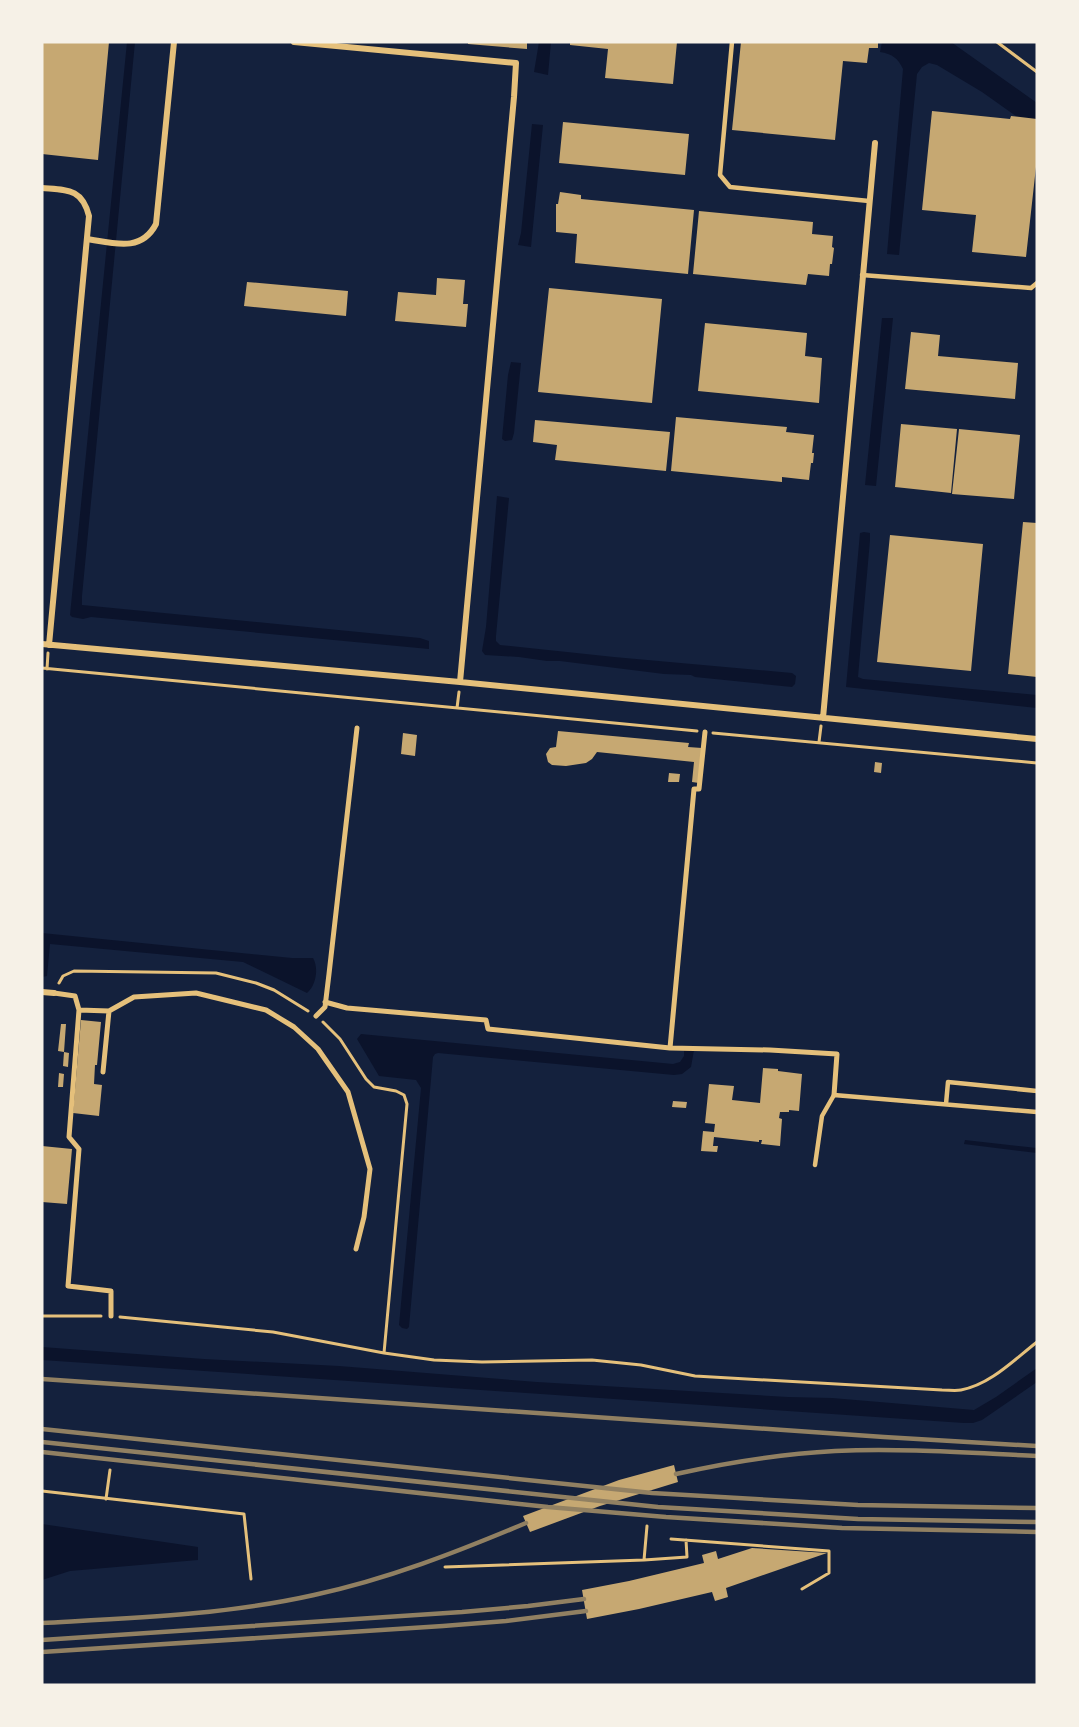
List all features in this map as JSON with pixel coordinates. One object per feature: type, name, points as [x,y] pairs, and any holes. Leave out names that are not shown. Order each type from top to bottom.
[{"type":"street","points":[[87,239],[124,244],[137,243],[150,235],[156,224],[174,42]]},
{"type":"street","points":[[294,42],[516,63],[460,682]]},
{"type":"street","points":[[823,718],[874,143]]},
{"type":"street","points":[[42,188],[70,190],[79,195],[84,201],[89,216],[46,645],[460,682],[1037,739]]},
{"type":"street","points":[[316,1016],[325,1007],[357,728]]},
{"type":"street","points":[[670,1048],[694,789],[699,789],[705,732]]},
{"type":"street","points":[[42,992],[75,996],[79,1010],[69,1137],[79,1149],[68,1286],[111,1292],[109,1316]]},
{"type":"street","points":[[79,1010],[109,1011],[134,997],[196,993],[266,1010],[294,1027],[318,1049],[348,1092],[370,1168],[364,1217],[356,1250]]},
{"type":"street","points":[[325,1002],[347,1008],[486,1020],[488,1029],[670,1048],[837,1054],[834,1095]]},
{"type":"street","points":[[103,1072],[109,1011]]},
{"type":"lane","points":[[732,42],[720,175],[730,187],[869,201]]},
{"type":"lane","points":[[862,275],[1031,288],[1037,283]]},
{"type":"lane","points":[[946,1104],[948,1082],[1037,1091]]},
{"type":"lane","points":[[815,1165],[822,1116],[834,1095],[1037,1112]]},
{"type":"path","points":[[997,42],[1037,72]]},
{"type":"path","points":[[46,645],[47,669]]},
{"type":"path","points":[[42,668],[1037,763]]},
{"type":"path","points":[[457,708],[460,682]]},
{"type":"path","points":[[819,742],[823,718]]},
{"type":"path","points":[[54,993],[63,976],[74,970],[216,973],[274,990],[316,1016]]},
{"type":"path","points":[[332,1029],[374,1087],[396,1091],[404,1095],[407,1104],[384,1353]]},
{"type":"path","points":[[42,1316],[109,1316],[273,1332],[434,1360],[482,1362],[592,1360],[641,1365],[695,1376],[952,1390],[962,1390],[986,1379],[1037,1342]]},
{"type":"path","points":[[106,1499],[110,1470]]},
{"type":"path","points":[[42,1491],[244,1514],[251,1579]]},
{"type":"path","points":[[644,1560],[647,1526]]},
{"type":"path","points":[[671,1539],[829,1551],[829,1573],[802,1589]]},
{"type":"path","points":[[445,1567],[687,1557],[686,1540]]},
{"type":"water","points":[[127,42],[135,42],[82,605],[420,638],[429,641],[429,649],[91,617],[83,619],[70,615]]},
{"type":"water","points":[[539,42],[551,42],[548,75],[534,72]]},
{"type":"water","points":[[882,42],[951,42],[1037,103],[1037,131],[982,92],[937,65],[929,63],[922,67],[917,74],[899,255],[887,254],[903,69],[894,57],[880,52]]},
{"type":"water","points":[[532,124],[543,125],[531,247],[518,245]]},
{"type":"water","points":[[882,318],[893,318],[876,486],[865,485]]},
{"type":"water","points":[[511,362],[521,363],[514,433],[512,440],[505,441],[502,439]]},
{"type":"water","points":[[497,496],[509,498],[496,636],[496,641],[500,645],[792,673],[796,676],[795,684],[792,687],[560,661],[485,655],[482,651]]},
{"type":"water","points":[[860,533],[870,533],[870,540],[858,677],[1037,695],[1037,708],[846,687]]},
{"type":"water","points":[[42,933],[292,958],[313,958],[316,977],[307,993],[243,962],[50,944],[47,976],[42,977]]},
{"type":"water","points":[[361,1034],[673,1064],[680,1062],[684,1056],[684,1050],[694,1050],[691,1067],[682,1074],[674,1075],[435,1054],[407,1329],[399,1325],[421,1088],[416,1080],[379,1076],[357,1039]]},
{"type":"water","points":[[965,1140],[1037,1148],[1037,1153],[964,1144]]},
{"type":"water","points":[[42,1347],[339,1366],[537,1382],[832,1398],[974,1410],[1037,1368],[1037,1382],[982,1420],[964,1423],[42,1360]]},
{"type":"water","points":[[42,1524],[198,1547],[198,1560],[70,1571],[42,1580]]},
{"type":"building","points":[[42,42],[109,42],[98,160],[42,154]]},
{"type":"building","points":[[468,42],[527,42],[527,49],[468,44]]},
{"type":"building","points":[[570,42],[677,42],[673,84],[605,78],[608,49],[570,45]]},
{"type":"building","points":[[741,42],[878,42],[878,48],[869,48],[867,63],[843,61],[835,140],[732,130]]},
{"type":"building","points":[[932,111],[1010,119],[1011,116],[1037,119],[1037,158],[1026,257],[972,252],[976,215],[922,210]]},
{"type":"building","points":[[563,122],[689,134],[685,175],[559,163]]},
{"type":"building","points":[[560,192],[581,195],[581,199],[694,210],[688,274],[575,263],[577,234],[556,232],[556,204],[558,204]]},
{"type":"building","points":[[699,211],[813,222],[812,234],[833,236],[832,247],[834,248],[829,276],[808,274],[806,285],[693,274]]},
{"type":"building","points":[[437,278],[465,280],[463,304],[468,304],[466,327],[395,321],[398,292],[436,295]]},
{"type":"building","points":[[247,282],[348,291],[346,316],[244,306]]},
{"type":"building","points":[[549,288],[662,299],[652,403],[538,392]]},
{"type":"building","points":[[705,323],[807,333],[805,356],[822,358],[819,403],[698,391]]},
{"type":"building","points":[[911,332],[940,335],[938,356],[1018,363],[1015,399],[905,389]]},
{"type":"building","points":[[676,417],[787,427],[786,432],[814,435],[813,463],[811,463],[809,480],[782,477],[782,482],[671,471]]},
{"type":"building","points":[[535,420],[670,432],[666,471],[555,460],[557,445],[533,442]]},
{"type":"building","points":[[901,424],[957,429],[951,493],[895,487]]},
{"type":"building","points":[[959,429],[1020,435],[1014,499],[952,494]]},
{"type":"building","points":[[1023,522],[1037,523],[1037,677],[1008,674]]},
{"type":"building","points":[[890,535],[983,544],[971,671],[877,662]]},
{"type":"building","points":[[558,731],[689,743],[688,747],[702,748],[699,783],[692,782],[694,762],[597,752],[586,763],[566,766],[552,765],[548,762],[546,754],[550,748],[556,747]]},
{"type":"building","points":[[403,733],[417,735],[415,756],[401,754]]},
{"type":"building","points":[[875,762],[882,763],[881,773],[874,772]]},
{"type":"building","points":[[669,773],[680,774],[679,782],[668,782]]},
{"type":"building","points":[[81,1020],[101,1022],[94,1084],[102,1085],[99,1116],[73,1113]]},
{"type":"building","points":[[61,1024],[66,1024],[64,1052],[58,1051]]},
{"type":"building","points":[[64,1052],[69,1053],[68,1067],[63,1066]]},
{"type":"building","points":[[763,1068],[802,1074],[799,1111],[780,1112],[779,1118],[782,1119],[780,1146],[761,1144],[762,1140],[759,1142],[714,1137],[713,1146],[718,1146],[717,1152],[701,1151],[703,1131],[714,1132],[715,1124],[705,1123],[709,1084],[734,1086],[732,1100],[760,1103]]},
{"type":"building","points":[[59,1073],[64,1074],[63,1087],[58,1087]]},
{"type":"building","points":[[673,1101],[687,1102],[686,1108],[672,1107]]},
{"type":"building","points":[[42,1146],[72,1149],[67,1204],[42,1202]]},
{"type":"building","points":[[674,1465],[678,1482],[600,1506],[530,1532],[523,1516],[619,1480]]},
{"type":"building","points":[[752,1548],[827,1553],[726,1588],[728,1597],[715,1601],[712,1592],[587,1619],[582,1590],[704,1563],[702,1555],[716,1551],[718,1559]]},
{"type":"railway","points":[[42,1379],[1037,1446]]},
{"type":"railway","points":[[42,1429],[652,1493],[858,1505],[1037,1508]]},
{"type":"railway","points":[[42,1442],[658,1507],[858,1519],[1037,1522]]},
{"type":"railway","points":[[676,1474],[755,1459],[835,1451],[911,1450],[1037,1456]]},
{"type":"railway","points":[[42,1452],[548,1507],[666,1517],[842,1528],[1037,1532]]},
{"type":"railway","points":[[42,1623],[213,1611],[314,1595],[342,1589],[422,1564],[526,1523]]},
{"type":"railway","points":[[42,1640],[462,1612],[584,1599]]},
{"type":"railway","points":[[42,1652],[443,1626],[586,1611]]}]
